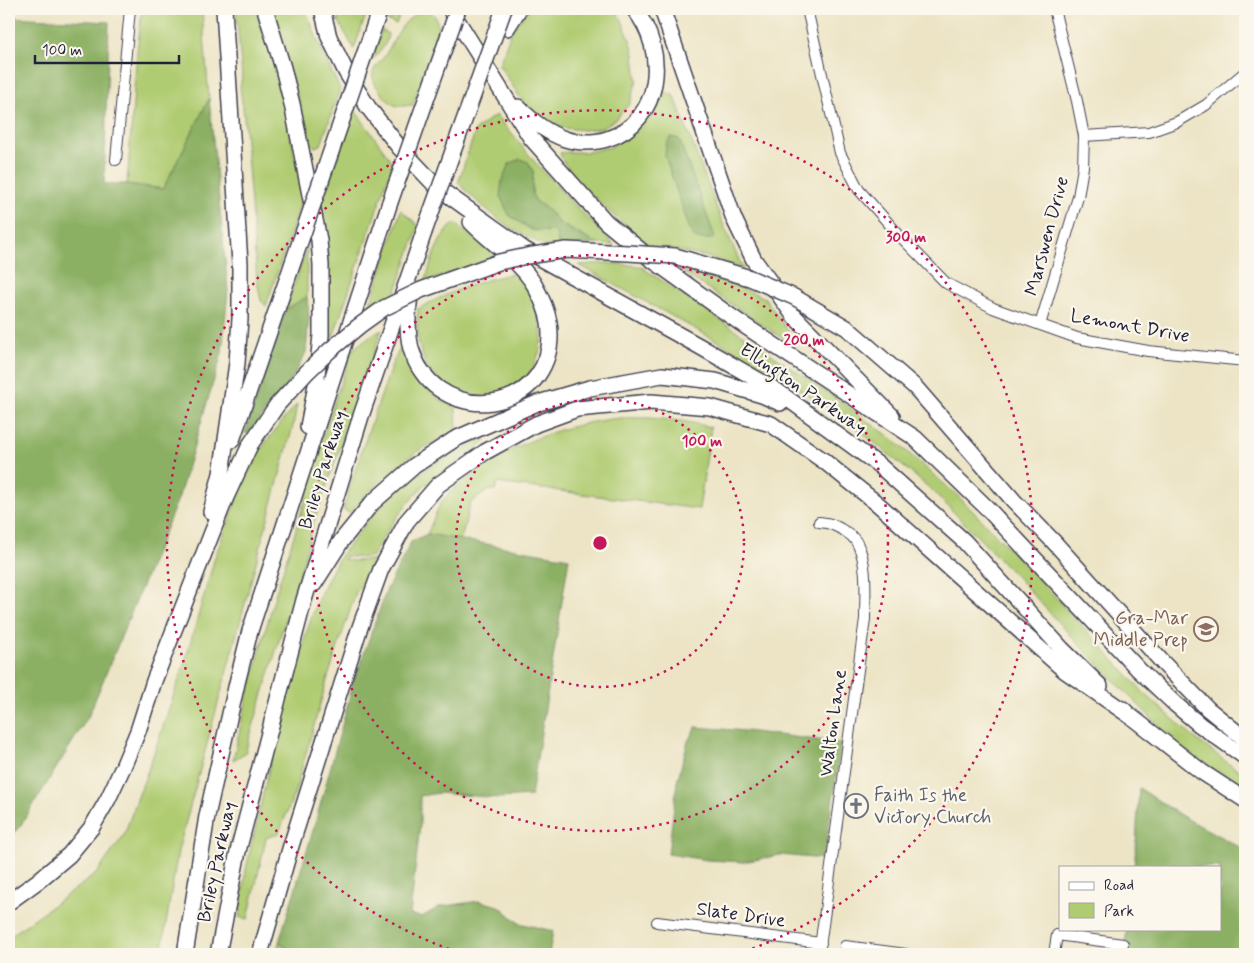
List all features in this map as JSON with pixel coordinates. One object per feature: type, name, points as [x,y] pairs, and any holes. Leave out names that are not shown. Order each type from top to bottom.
[{"type":"highway","points":[[221,474],[237,363],[240,319],[240,264],[224,9]]},
{"type":"highway","points":[[250,631],[266,557],[306,436],[316,385],[321,335],[319,240],[292,104],[265,9]]},
{"type":"highway","name":"Ellington Parkway","points":[[322,9],[329,37],[346,72],[368,107],[400,147],[437,187],[525,250],[777,391],[880,466],[964,541],[1062,649],[1129,715],[1202,772],[1245,800]]},
{"type":"highway","points":[[197,571],[221,474],[380,9]]},
{"type":"highway","name":"Ellington Parkway","points":[[450,9],[531,138],[606,222],[651,258],[740,322],[914,438],[986,508],[1140,670],[1175,704],[1200,725],[1245,757]]},
{"type":"highway","name":"Briley Parkway","points":[[185,954],[207,816],[250,631],[390,202],[458,9]]},
{"type":"highway","name":"Briley Parkway","points":[[218,954],[238,851],[304,600],[361,416],[424,232],[504,9]]},
{"type":"highway","points":[[482,71],[519,9]]},
{"type":"highway","points":[[498,86],[534,122],[545,130],[566,140],[597,142],[626,131],[643,113],[653,93],[656,69],[652,44],[644,24],[634,9]]},
{"type":"highway","points":[[662,9],[734,219],[754,260],[795,317],[914,438]]},
{"type":"highway","points":[[417,252],[408,331],[412,350],[420,369],[433,384],[449,396],[471,403],[507,399],[519,394],[537,377],[550,341],[549,320],[542,300],[525,271],[437,187]]},
{"type":"highway","points":[[9,902],[38,882],[69,855],[92,826],[108,799],[138,731],[154,681],[226,497],[250,445],[277,405],[306,372],[329,350],[384,308],[421,290],[499,262],[566,250],[675,256],[750,278],[794,297],[847,328],[914,387],[1014,501],[1054,542],[1164,664],[1208,709],[1245,738]]},
{"type":"highway","points":[[304,600],[342,540],[372,503],[414,466],[455,440],[535,404],[590,388],[662,375],[715,380],[762,395],[815,419]]},
{"type":"highway","points":[[260,954],[290,849],[362,621],[381,569],[407,521],[438,485],[485,452],[536,424],[577,409],[651,402],[710,407],[770,424],[824,461],[879,505],[1064,670],[1129,715]]},
{"type":"street","points":[[116,160],[130,9]]},
{"type":"street","name":"Lemont Drive","points":[[807,9],[840,153],[860,190],[899,235],[946,283],[993,308],[1077,338],[1148,351],[1245,361]]},
{"type":"street","name":"Marswen Drive","points":[[1040,325],[1078,197],[1083,167],[1084,136],[1054,9]]},
{"type":"street","points":[[1084,136],[1149,132],[1177,122],[1206,105],[1245,72]]},
{"type":"street","name":"Walton Lane","points":[[819,522],[830,523],[846,532],[858,543],[863,556],[866,588],[865,619],[819,954]]},
{"type":"street","name":"Slate Drive","points":[[657,922],[821,943]]},
{"type":"street","points":[[1054,954],[1057,935],[1123,944]]},
{"type":"street","points":[[845,946],[906,954]]},
{"type":"green space","points":[[142,9],[202,9],[209,99],[163,189],[127,184]]},
{"type":"green space","points":[[236,9],[255,9],[273,60],[282,94],[303,197],[266,306],[261,301],[257,281],[240,87],[242,77]]},
{"type":"green space","points":[[270,9],[305,9],[340,89],[321,145],[315,147],[308,142],[299,103]]},
{"type":"green space","points":[[334,9],[368,9],[354,49],[339,22]]},
{"type":"green space","points":[[389,9],[402,9],[396,24],[385,20]]},
{"type":"green space","points":[[528,9],[614,9],[622,20],[633,48],[637,80],[630,103],[616,119],[602,128],[584,130],[556,127],[540,120],[529,111],[499,65],[511,32]]},
{"type":"green space","points":[[428,10],[435,16],[439,28],[413,105],[397,106],[389,101],[377,87],[373,77],[374,71],[406,22],[420,12]]},
{"type":"green space","points":[[9,17],[109,22],[104,184],[127,184],[163,189],[209,99],[228,290],[222,353],[178,499],[88,717],[19,828],[9,836]]},
{"type":"green space","points":[[382,30],[388,34],[388,38],[382,49],[371,61]]},
{"type":"green space","points":[[664,92],[674,95],[721,219],[743,269],[708,257],[648,245],[575,179],[563,161],[560,153],[588,152],[611,147],[631,132],[656,97]]},
{"type":"green space","points":[[354,109],[393,163],[333,337],[327,335],[320,208]]},
{"type":"green space","points":[[496,115],[534,161],[614,245],[597,244],[559,223],[532,195],[533,171],[509,215],[532,230],[556,231],[559,246],[547,247],[509,227],[480,204],[458,183],[476,129]]},
{"type":"green space","points":[[671,137],[679,139],[715,237],[713,239],[697,239],[692,236],[665,156],[666,144]]},
{"type":"green space","points":[[520,159],[528,162],[533,171],[532,194],[536,201],[550,212],[559,223],[597,244],[559,246],[556,232],[532,230],[509,215],[500,196],[502,181],[509,164]]},
{"type":"green space","points":[[401,210],[419,226],[393,299],[366,316]]},
{"type":"green space","points":[[455,223],[496,257],[425,282],[439,243]]},
{"type":"green space","points":[[307,247],[307,297],[286,309]]},
{"type":"green space","points":[[608,263],[640,266],[814,383],[890,437],[958,496],[1036,576],[1144,693],[1192,736],[1245,774],[1245,791],[1230,783],[1179,746],[1077,643],[1020,580],[932,490],[848,421],[766,368],[579,265]]},
{"type":"green space","points":[[683,272],[740,287],[765,298],[790,334],[792,340],[779,336]]},
{"type":"green space","points":[[515,273],[535,304],[542,336],[540,350],[533,368],[522,383],[506,392],[473,399],[441,383],[427,368],[419,346],[418,309],[465,287]]},
{"type":"green space","points":[[307,297],[309,317],[306,352],[294,376],[248,434],[245,433],[286,309]]},
{"type":"green space","points":[[382,330],[313,524],[245,753],[233,760],[246,702],[274,599],[307,494],[303,493],[352,350],[370,336]]},
{"type":"green space","points":[[403,342],[428,389],[439,399],[456,408],[457,431],[409,457],[378,484],[350,513],[343,510],[358,461],[393,362]]},
{"type":"green space","points":[[297,404],[293,426],[178,851],[161,954],[9,954],[9,937],[96,874],[124,835],[184,665],[215,557],[244,481],[261,449]]},
{"type":"green space","points":[[617,418],[683,421],[711,427],[699,509],[497,483],[495,491],[489,490],[470,503],[461,540],[427,534],[443,500],[454,489],[490,462],[523,444],[558,431],[594,422]]},
{"type":"green space","points":[[484,438],[486,441],[460,459],[430,485],[426,483],[397,518],[372,556],[362,558],[345,556],[344,559],[353,561],[373,560],[361,587],[357,590],[349,613],[327,680],[295,792],[279,833],[266,838],[248,919],[239,917],[246,869],[283,709],[318,599],[335,565],[371,517],[398,488],[435,463]]},
{"type":"green space","points":[[427,534],[569,558],[531,796],[499,798],[439,793],[420,796],[420,825],[410,915],[422,917],[439,907],[479,901],[499,906],[519,923],[553,931],[549,954],[295,954],[279,942],[315,824],[355,678],[387,589],[411,542]]},
{"type":"green space","points":[[696,727],[746,731],[841,743],[824,859],[780,855],[744,862],[707,860],[668,854],[677,782],[688,741]]},
{"type":"green space","points":[[1139,788],[1182,816],[1245,850],[1245,954],[1124,954],[1127,930],[1222,930],[1222,866],[1134,866]]},
{"type":"green space","points":[[279,942],[295,953],[295,954],[276,954]]},
{"type":"place","name":"Gra-Mar Middle Prep","points":[[1206,629]]},
{"type":"place","name":"Faith Is the Victory Church","points":[[856,806]]}]
